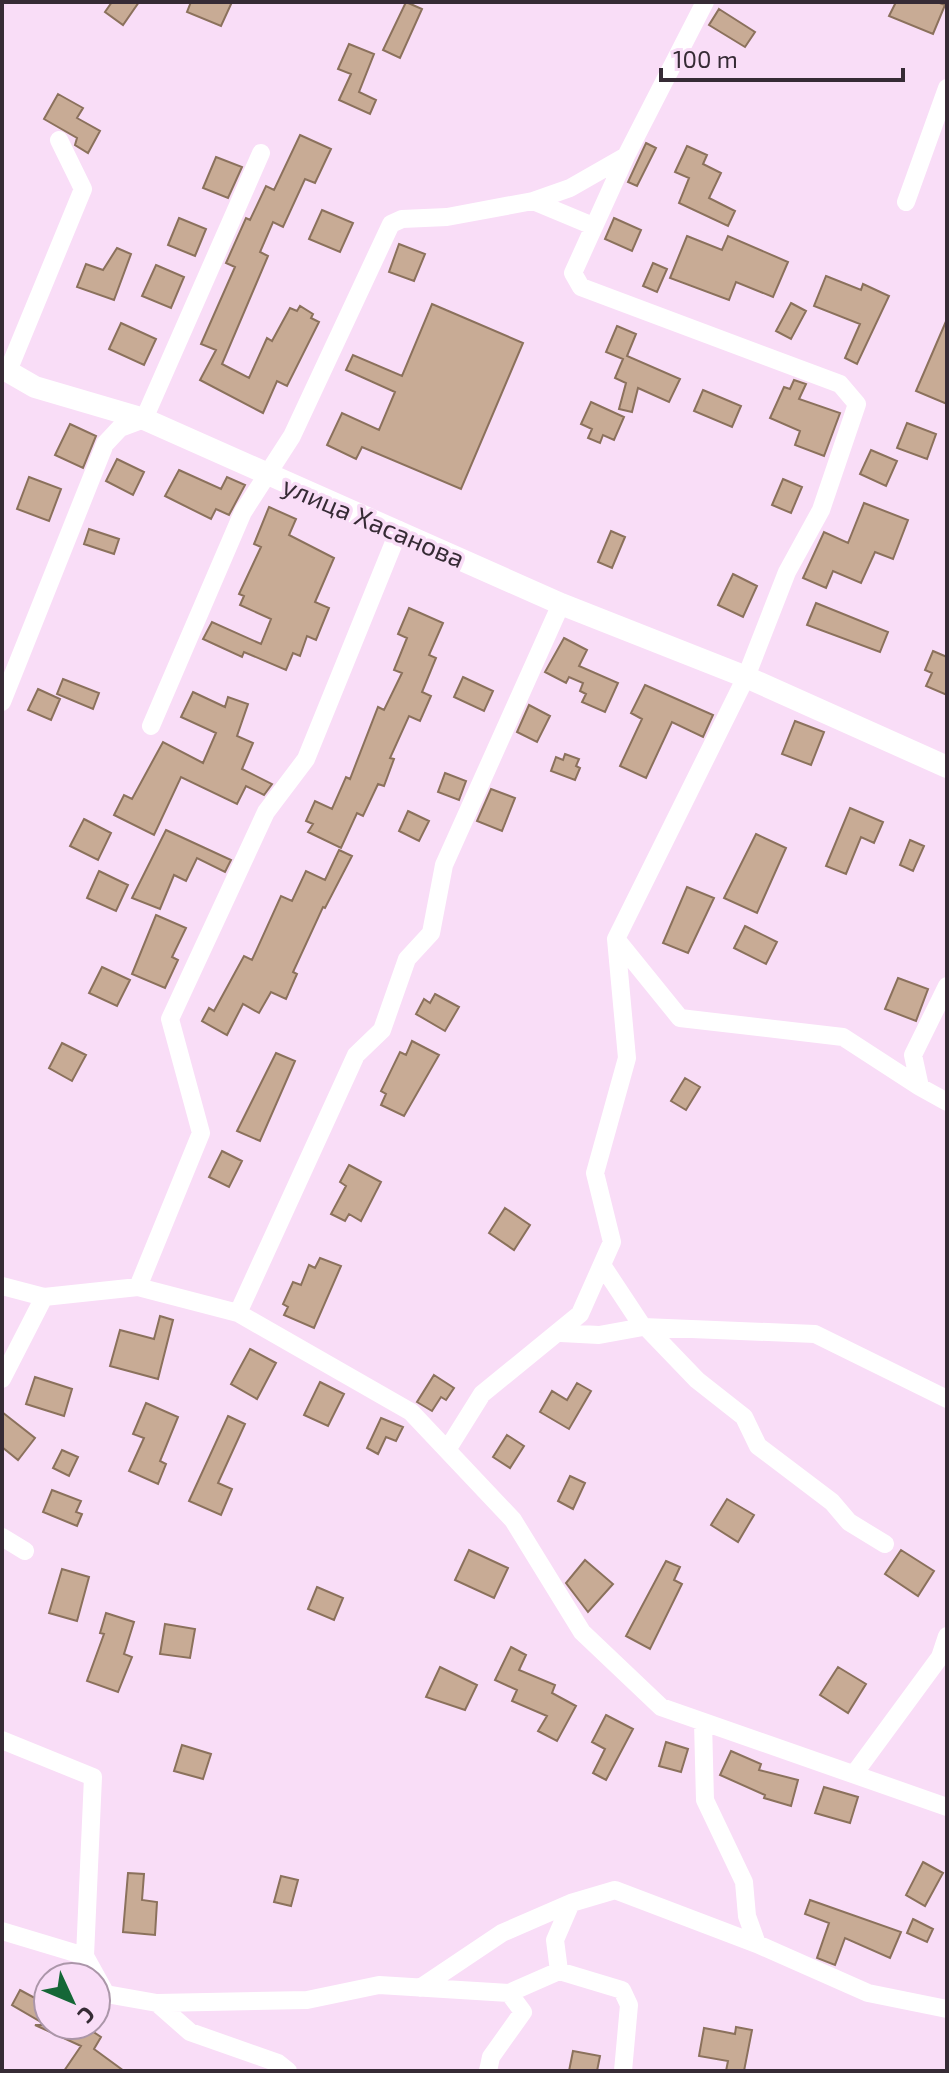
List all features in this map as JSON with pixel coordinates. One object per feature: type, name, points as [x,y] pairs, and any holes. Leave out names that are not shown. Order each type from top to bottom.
[{"type":"street","points":[[447,1450],[482,1394],[561,1333],[580,1314],[612,1242],[595,1173],[627,1058],[616,939],[746,677],[787,572],[821,510],[857,404],[840,384],[581,287],[573,273],[626,156],[705,2]]},
{"type":"street","points":[[906,202],[947,88]]},
{"type":"street","points":[[5,370],[83,189],[59,140]]},
{"type":"street","points":[[2,702],[105,444],[120,428],[144,419],[261,153]]},
{"type":"street","points":[[151,726],[243,512],[292,436],[391,224],[402,219],[447,217],[533,201],[570,188],[626,156]]},
{"type":"street","points":[[533,201],[593,226]]},
{"type":"street","name":"улица Хасанова","points":[[5,370],[35,387],[144,419],[561,604],[746,677],[947,767]]},
{"type":"street","points":[[138,1287],[201,1133],[170,1019],[266,812],[306,759],[399,530]]},
{"type":"street","points":[[238,1313],[356,1055],[382,1030],[407,959],[431,933],[444,865],[561,604]]},
{"type":"street","points":[[616,939],[680,1018],[843,1037],[947,1102]]},
{"type":"street","points":[[920,1087],[913,1055],[947,986]]},
{"type":"street","points":[[602,1265],[644,1327],[697,1380],[744,1417],[758,1446],[832,1502],[849,1522],[885,1544]]},
{"type":"street","points":[[2,1286],[44,1297],[138,1287],[238,1313],[411,1412],[513,1520],[582,1632],[661,1707],[947,1807]]},
{"type":"street","points":[[2,1379],[44,1297]]},
{"type":"street","points":[[561,1333],[599,1335],[644,1327],[815,1334],[947,1399]]},
{"type":"street","points":[[2,1537],[25,1551]]},
{"type":"street","points":[[854,1774],[940,1657],[947,1636]]},
{"type":"street","points":[[703,1722],[705,1800],[744,1882],[747,1916],[757,1944]]},
{"type":"street","points":[[2,1740],[93,1777],[85,1956],[106,1994],[157,2003],[307,2000],[379,1985],[509,1993],[559,1971],[622,1990],[629,2005],[623,2071]]},
{"type":"street","points":[[420,1988],[502,1933],[571,1903],[615,1890],[757,1944],[868,1993],[947,2009]]},
{"type":"street","points":[[559,1971],[555,1940],[571,1903]]},
{"type":"street","points":[[2,1931],[85,1956]]},
{"type":"street","points":[[488,2071],[491,2057],[523,2012],[509,1993]]},
{"type":"street","points":[[157,2003],[190,2032],[278,2063],[288,2071]]},
{"type":"building","points":[[112,2],[139,2],[123,25],[105,12]]},
{"type":"building","points":[[191,2],[232,2],[221,26],[187,12]]},
{"type":"building","points":[[406,2],[422,9],[400,58],[383,50]]},
{"type":"building","points":[[896,2],[937,2],[945,5],[933,34],[889,16]]},
{"type":"building","points":[[719,9],[755,32],[745,47],[709,25]]},
{"type":"building","points":[[349,44],[374,54],[359,92],[376,100],[370,114],[339,100],[351,74],[338,69]]},
{"type":"building","points":[[58,94],[83,108],[77,118],[100,131],[88,153],[75,145],[77,138],[44,119]]},
{"type":"building","points":[[300,135],[331,149],[315,183],[305,179],[283,227],[273,222],[260,252],[268,256],[222,364],[249,378],[267,338],[272,341],[290,308],[297,311],[300,306],[313,314],[311,318],[319,322],[287,386],[277,381],[263,413],[200,380],[216,350],[201,344],[235,267],[226,263],[246,218],[250,220],[266,186],[274,190]]},
{"type":"building","points":[[646,143],[656,148],[637,186],[628,182]]},
{"type":"building","points":[[687,146],[707,155],[703,164],[721,173],[709,198],[735,211],[728,226],[679,203],[689,178],[675,172]]},
{"type":"building","points":[[216,157],[242,167],[228,198],[203,188]]},
{"type":"building","points":[[322,210],[353,223],[340,252],[309,239]]},
{"type":"building","points":[[179,218],[206,229],[195,256],[168,245]]},
{"type":"building","points":[[614,218],[641,230],[632,251],[605,239]]},
{"type":"building","points":[[687,236],[722,250],[728,236],[788,262],[773,297],[736,282],[729,300],[670,278]]},
{"type":"building","points":[[399,244],[425,254],[414,281],[389,272]]},
{"type":"building","points":[[117,248],[131,254],[114,300],[77,287],[86,264],[103,270]]},
{"type":"building","points":[[653,263],[667,269],[657,292],[643,286]]},
{"type":"building","points":[[156,265],[184,277],[171,308],[142,296]]},
{"type":"building","points":[[826,276],[861,290],[863,284],[889,296],[857,364],[845,358],[860,324],[814,306]]},
{"type":"building","points":[[791,303],[806,311],[791,339],[776,331]]},
{"type":"building","points":[[432,304],[523,343],[461,489],[362,447],[356,459],[327,445],[342,413],[379,430],[395,392],[346,370],[353,355],[402,376]]},
{"type":"building","points":[[947,319],[947,404],[916,391]]},
{"type":"building","points":[[121,323],[156,339],[144,365],[109,349]]},
{"type":"building","points":[[617,326],[636,334],[627,356],[680,379],[669,402],[638,388],[632,412],[619,409],[626,383],[615,378],[623,359],[606,352]]},
{"type":"building","points":[[794,380],[806,384],[799,399],[840,413],[824,456],[795,445],[800,431],[770,418],[784,387],[790,389]]},
{"type":"building","points":[[703,390],[741,406],[732,427],[694,411]]},
{"type":"building","points":[[591,402],[624,417],[614,440],[603,435],[600,443],[588,438],[592,429],[581,424]]},
{"type":"building","points":[[907,423],[936,434],[927,459],[897,448]]},
{"type":"building","points":[[70,424],[96,436],[83,468],[55,455]]},
{"type":"building","points":[[871,450],[897,461],[886,486],[860,474]]},
{"type":"building","points":[[117,459],[144,472],[133,495],[106,481]]},
{"type":"building","points":[[179,470],[221,489],[227,477],[245,485],[229,515],[216,509],[211,519],[165,496]]},
{"type":"building","points":[[29,477],[61,489],[49,521],[17,509]]},
{"type":"building","points":[[783,479],[802,487],[791,513],[772,505]]},
{"type":"building","points":[[864,503],[908,520],[893,559],[875,552],[861,583],[833,571],[826,588],[803,578],[824,532],[848,543]]},
{"type":"building","points":[[269,507],[296,519],[289,535],[334,558],[315,602],[329,608],[316,640],[307,636],[300,656],[293,653],[286,670],[244,652],[242,657],[203,639],[212,622],[261,644],[271,619],[240,605],[244,596],[239,594],[261,547],[254,544]]},
{"type":"building","points":[[89,529],[119,539],[114,554],[84,544]]},
{"type":"building","points":[[611,531],[625,537],[612,568],[598,562]]},
{"type":"building","points":[[733,574],[757,586],[743,617],[718,605]]},
{"type":"building","points":[[816,603],[888,632],[880,652],[807,625]]},
{"type":"building","points":[[409,608],[443,623],[429,655],[436,658],[422,692],[431,696],[420,721],[409,716],[390,758],[394,759],[384,786],[378,784],[363,816],[357,813],[341,848],[308,832],[313,824],[306,821],[315,801],[332,809],[346,777],[350,779],[378,707],[384,710],[402,673],[394,670],[407,638],[398,634]]},
{"type":"building","points":[[564,638],[587,650],[579,666],[618,683],[605,712],[582,702],[586,694],[580,691],[583,683],[569,677],[566,683],[545,672]]},
{"type":"building","points":[[933,651],[947,657],[947,695],[926,686],[932,673],[925,670]]},
{"type":"building","points":[[463,677],[493,691],[484,711],[454,697]]},
{"type":"building","points":[[63,679],[99,693],[93,709],[57,694]]},
{"type":"building","points":[[645,685],[713,715],[703,737],[672,722],[646,778],[620,766],[642,719],[631,713]]},
{"type":"building","points":[[38,689],[60,699],[51,720],[28,710]]},
{"type":"building","points":[[193,692],[225,707],[228,697],[248,704],[237,736],[253,743],[242,769],[272,784],[264,795],[246,786],[237,804],[181,777],[154,835],[114,815],[124,795],[132,799],[163,742],[203,763],[216,733],[181,717]]},
{"type":"building","points":[[529,705],[550,716],[537,742],[517,732]]},
{"type":"building","points":[[795,721],[824,732],[811,765],[782,754]]},
{"type":"building","points":[[565,754],[579,759],[576,766],[580,768],[575,780],[551,771],[556,757],[563,760]]},
{"type":"building","points":[[445,773],[466,781],[459,800],[438,792]]},
{"type":"building","points":[[491,789],[515,798],[502,831],[477,821]]},
{"type":"building","points":[[850,808],[883,822],[874,843],[861,837],[846,874],[826,866]]},
{"type":"building","points":[[408,811],[429,821],[419,841],[399,831]]},
{"type":"building","points":[[84,819],[111,833],[98,860],[70,846]]},
{"type":"building","points":[[166,830],[231,860],[225,872],[197,858],[186,881],[174,875],[160,909],[132,898]]},
{"type":"building","points":[[756,834],[786,848],[757,913],[724,898]]},
{"type":"building","points":[[910,840],[924,846],[913,871],[900,865]]},
{"type":"building","points":[[339,850],[352,856],[323,907],[293,972],[297,974],[286,999],[271,992],[259,1013],[243,1004],[227,1035],[202,1021],[209,1008],[214,1011],[244,956],[252,960],[281,896],[292,901],[306,871],[325,880]]},
{"type":"building","points":[[99,871],[128,885],[116,911],[87,898]]},
{"type":"building","points":[[687,887],[714,898],[688,953],[663,943]]},
{"type":"building","points":[[156,915],[186,928],[172,957],[178,960],[165,988],[132,974]]},
{"type":"building","points":[[745,926],[777,942],[766,964],[734,948]]},
{"type":"building","points":[[102,967],[130,980],[117,1006],[89,993]]},
{"type":"building","points":[[898,978],[928,989],[916,1021],[885,1009]]},
{"type":"building","points":[[435,994],[459,1007],[445,1031],[416,1014],[424,999],[430,1003]]},
{"type":"building","points":[[412,1041],[439,1055],[404,1116],[381,1105],[386,1094],[381,1091],[400,1052],[406,1055]]},
{"type":"building","points":[[62,1043],[86,1055],[72,1081],[49,1068]]},
{"type":"building","points":[[276,1053],[295,1061],[260,1141],[237,1131]]},
{"type":"building","points":[[685,1078],[700,1087],[686,1110],[671,1101]]},
{"type":"building","points":[[222,1151],[242,1161],[229,1187],[209,1177]]},
{"type":"building","points":[[349,1165],[381,1182],[361,1221],[349,1214],[345,1221],[331,1214],[346,1186],[340,1182]]},
{"type":"building","points":[[505,1208],[530,1225],[514,1250],[489,1233]]},
{"type":"building","points":[[320,1258],[341,1266],[314,1328],[284,1315],[288,1307],[283,1304],[293,1282],[301,1285],[309,1265],[315,1268]]},
{"type":"building","points":[[160,1316],[173,1320],[158,1379],[110,1366],[120,1330],[154,1339]]},
{"type":"building","points":[[250,1349],[276,1363],[257,1399],[231,1384]]},
{"type":"building","points":[[434,1375],[454,1388],[446,1400],[441,1397],[432,1411],[417,1402]]},
{"type":"building","points":[[35,1377],[72,1389],[64,1416],[26,1404]]},
{"type":"building","points":[[320,1382],[344,1394],[328,1426],[304,1415]]},
{"type":"building","points":[[577,1383],[591,1391],[569,1429],[540,1412],[552,1391],[567,1400]]},
{"type":"building","points":[[146,1403],[178,1417],[160,1461],[166,1464],[158,1484],[129,1471],[144,1438],[133,1434]]},
{"type":"building","points":[[2,1412],[35,1438],[18,1460],[2,1447]]},
{"type":"building","points":[[228,1416],[245,1424],[218,1483],[232,1489],[221,1515],[189,1501]]},
{"type":"building","points":[[381,1418],[403,1427],[396,1441],[386,1437],[378,1454],[367,1448]]},
{"type":"building","points":[[507,1435],[524,1446],[510,1468],[493,1457]]},
{"type":"building","points":[[62,1450],[78,1457],[69,1476],[53,1468]]},
{"type":"building","points":[[570,1476],[585,1483],[573,1509],[558,1501]]},
{"type":"building","points":[[52,1490],[81,1501],[76,1512],[82,1514],[77,1526],[43,1512]]},
{"type":"building","points":[[727,1499],[754,1515],[738,1542],[711,1525]]},
{"type":"building","points":[[469,1550],[508,1568],[494,1598],[455,1580]]},
{"type":"building","points":[[901,1550],[934,1571],[918,1596],[885,1574]]},
{"type":"building","points":[[585,1560],[613,1584],[588,1612],[566,1583]]},
{"type":"building","points":[[666,1561],[680,1567],[674,1580],[682,1584],[650,1649],[626,1636]]},
{"type":"building","points":[[62,1569],[89,1577],[77,1621],[49,1613]]},
{"type":"building","points":[[317,1587],[343,1598],[334,1620],[308,1609]]},
{"type":"building","points":[[106,1613],[134,1622],[124,1654],[132,1657],[118,1692],[87,1681],[104,1634],[100,1633]]},
{"type":"building","points":[[165,1624],[195,1629],[190,1658],[160,1654]]},
{"type":"building","points":[[511,1647],[526,1655],[519,1670],[555,1685],[552,1693],[576,1706],[557,1741],[538,1731],[547,1716],[512,1701],[517,1690],[495,1680]]},
{"type":"building","points":[[440,1667],[477,1685],[465,1710],[426,1697]]},
{"type":"building","points":[[838,1667],[866,1684],[848,1713],[820,1695]]},
{"type":"building","points":[[606,1715],[633,1729],[606,1780],[593,1773],[605,1749],[592,1742]]},
{"type":"building","points":[[666,1742],[688,1749],[681,1772],[659,1766]]},
{"type":"building","points":[[182,1745],[211,1754],[203,1779],[174,1771]]},
{"type":"building","points":[[731,1751],[761,1764],[759,1770],[798,1780],[791,1806],[764,1798],[765,1795],[720,1775]]},
{"type":"building","points":[[824,1787],[858,1797],[850,1823],[815,1813]]},
{"type":"building","points":[[923,1862],[943,1873],[925,1906],[906,1895]]},
{"type":"building","points":[[128,1873],[144,1874],[142,1900],[157,1902],[155,1935],[123,1932]]},
{"type":"building","points":[[281,1876],[298,1880],[291,1906],[274,1902]]},
{"type":"building","points":[[810,1900],[901,1932],[890,1958],[845,1938],[835,1965],[817,1958],[829,1923],[805,1914]]},
{"type":"building","points":[[913,1919],[933,1929],[927,1942],[907,1933]]},
{"type":"building","points":[[20,1990],[32,1996],[32,2017],[12,2005]]},
{"type":"building","points":[[736,2027],[752,2030],[744,2071],[726,2071],[728,2061],[699,2056],[704,2028],[735,2034]]},
{"type":"building","points":[[70,2041],[99,2041],[94,2049],[124,2071],[64,2071],[81,2046]]},
{"type":"building","points":[[573,2051],[600,2056],[597,2071],[569,2071]]}]
